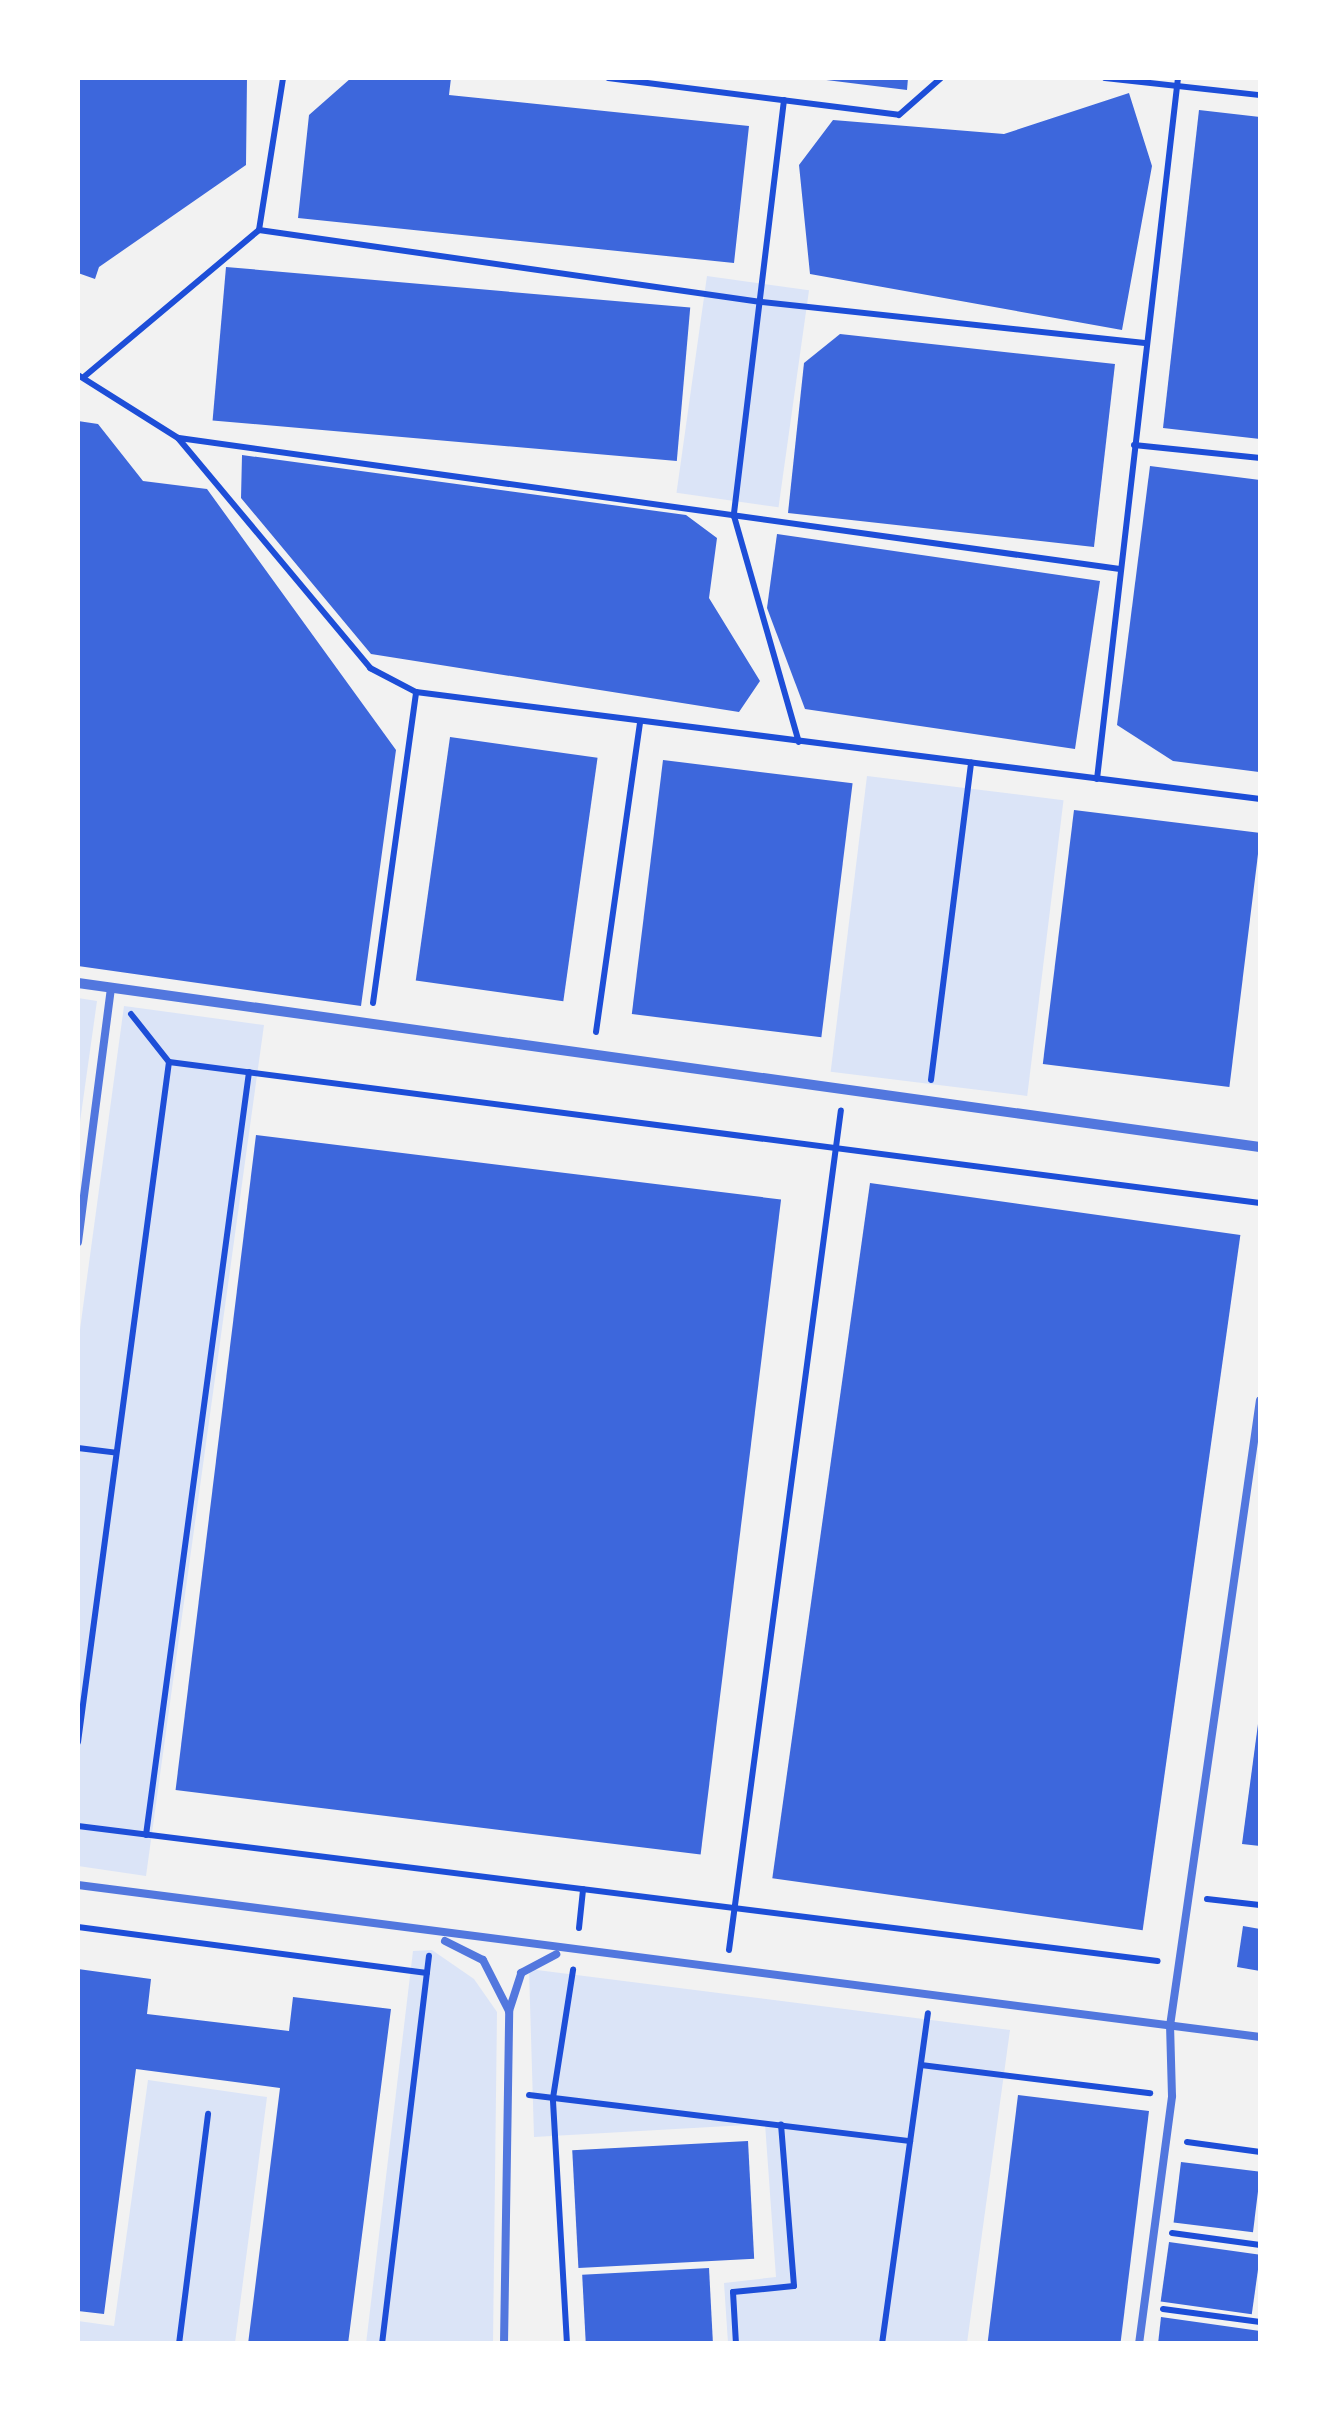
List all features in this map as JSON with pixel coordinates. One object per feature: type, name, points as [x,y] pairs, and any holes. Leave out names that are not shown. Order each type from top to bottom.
[{"type":"street","points":[[78,984],[1260,1147]]},
{"type":"lane","points":[[78,1242],[112,988]]},
{"type":"lane","points":[[1139,2344],[1172,2096],[1170,2026],[1260,1400]]},
{"type":"lane","points":[[78,1886],[432,1936],[1260,2037]]},
{"type":"lane","points":[[432,1936],[482,1960],[508,2011]]},
{"type":"lane","points":[[504,2344],[508,2011],[521,1973],[550,1955],[576,1953]]},
{"type":"path","points":[[283,78],[259,230],[82,375],[178,438],[370,668],[416,692],[1260,799]]},
{"type":"path","points":[[608,78],[900,115],[941,78]]},
{"type":"path","points":[[1105,78],[1176,81],[1260,96]]},
{"type":"path","points":[[1097,779],[1176,81]]},
{"type":"path","points":[[784,100],[734,516],[799,742]]},
{"type":"path","points":[[259,230],[761,302],[1145,343]]},
{"type":"path","points":[[178,438],[1120,569]]},
{"type":"path","points":[[1134,445],[1260,458]]},
{"type":"path","points":[[370,1024],[416,692]]},
{"type":"path","points":[[593,1055],[640,722]]},
{"type":"path","points":[[928,1101],[971,763]]},
{"type":"path","points":[[78,1742],[169,1062],[1260,1203]]},
{"type":"path","points":[[146,1835],[249,1072]]},
{"type":"path","points":[[726,1972],[844,1089]]},
{"type":"path","points":[[78,1448],[116,1453]]},
{"type":"path","points":[[78,1826],[1180,1964]]},
{"type":"path","points":[[567,2344],[553,2098],[583,1890]]},
{"type":"path","points":[[1189,1897],[1260,1905]]},
{"type":"path","points":[[78,1927],[427,1973]]},
{"type":"path","points":[[382,2344],[432,1936]]},
{"type":"path","points":[[882,2344],[930,1997]]},
{"type":"path","points":[[921,2065],[1172,2096]]},
{"type":"path","points":[[507,2092],[910,2141]]},
{"type":"path","points":[[179,2344],[208,2114]]},
{"type":"path","points":[[736,2344],[733,2292],[794,2286],[780,2125]]},
{"type":"path","points":[[1166,2139],[1260,2152]]},
{"type":"path","points":[[1154,2231],[1260,2245]]},
{"type":"path","points":[[1144,2307],[1260,2322]]},
{"type":"shaded area","points":[[707,276],[809,290],[779,507],[677,493]]},
{"type":"shaded area","points":[[867,776],[1064,800],[1027,1096],[831,1072]]},
{"type":"shaded area","points":[[78,998],[97,1001],[78,1136]]},
{"type":"shaded area","points":[[124,1006],[264,1025],[146,1876],[78,1866],[78,1344]]},
{"type":"shaded area","points":[[432,1950],[474,1979],[497,2012],[493,2343],[366,2344],[413,1951]]},
{"type":"shaded area","points":[[529,1969],[1010,2030],[967,2343],[728,2343],[724,2283],[776,2277],[765,2124],[534,2137]]},
{"type":"shaded area","points":[[148,2080],[267,2097],[235,2343],[78,2344],[78,2321],[114,2326]]},
{"type":"building","points":[[78,78],[247,78],[246,165],[99,267],[95,279],[78,273]]},
{"type":"building","points":[[351,78],[451,78],[449,95],[749,126],[734,263],[298,218],[309,115]]},
{"type":"building","points":[[810,78],[908,78],[907,90]]},
{"type":"building","points":[[1129,93],[1152,166],[1122,330],[810,274],[799,165],[833,120],[1004,134]]},
{"type":"building","points":[[1199,110],[1260,117],[1260,439],[1163,428]]},
{"type":"building","points":[[226,267],[690,308],[677,461],[213,420]]},
{"type":"building","points":[[840,334],[1115,364],[1094,547],[788,513],[804,363]]},
{"type":"building","points":[[78,421],[98,424],[143,481],[207,489],[396,750],[361,1006],[78,966]]},
{"type":"building","points":[[242,455],[686,515],[717,538],[709,598],[760,681],[739,712],[371,654],[241,498]]},
{"type":"building","points":[[1150,466],[1260,480],[1259,772],[1173,761],[1117,725]]},
{"type":"building","points":[[777,534],[1100,581],[1075,749],[805,709],[767,608]]},
{"type":"building","points":[[450,737],[598,758],[563,1001],[416,981]]},
{"type":"building","points":[[663,760],[853,783],[821,1037],[632,1014]]},
{"type":"building","points":[[1074,810],[1260,833],[1229,1087],[1043,1064]]},
{"type":"building","points":[[256,1135],[781,1199],[701,1855],[176,1790]]},
{"type":"building","points":[[870,1183],[1240,1235],[1143,1930],[772,1878]]},
{"type":"building","points":[[1260,1725],[1260,1846],[1242,1844]]},
{"type":"building","points":[[1243,1926],[1260,1929],[1260,1971],[1237,1967]]},
{"type":"building","points":[[78,1969],[151,1979],[147,2014],[289,2031],[293,1997],[391,2009],[348,2344],[248,2344],[280,2088],[136,2069],[104,2314],[78,2311]]},
{"type":"building","points":[[1018,2095],[1149,2111],[1120,2344],[987,2344]]},
{"type":"building","points":[[748,2141],[754,2259],[578,2268],[572,2150]]},
{"type":"building","points":[[1181,2162],[1260,2172],[1253,2232],[1174,2223]]},
{"type":"building","points":[[1169,2242],[1260,2255],[1252,2314],[1161,2301]]},
{"type":"building","points":[[709,2268],[713,2344],[586,2344],[582,2275]]},
{"type":"building","points":[[1161,2317],[1260,2331],[1260,2344],[1158,2344]]}]
